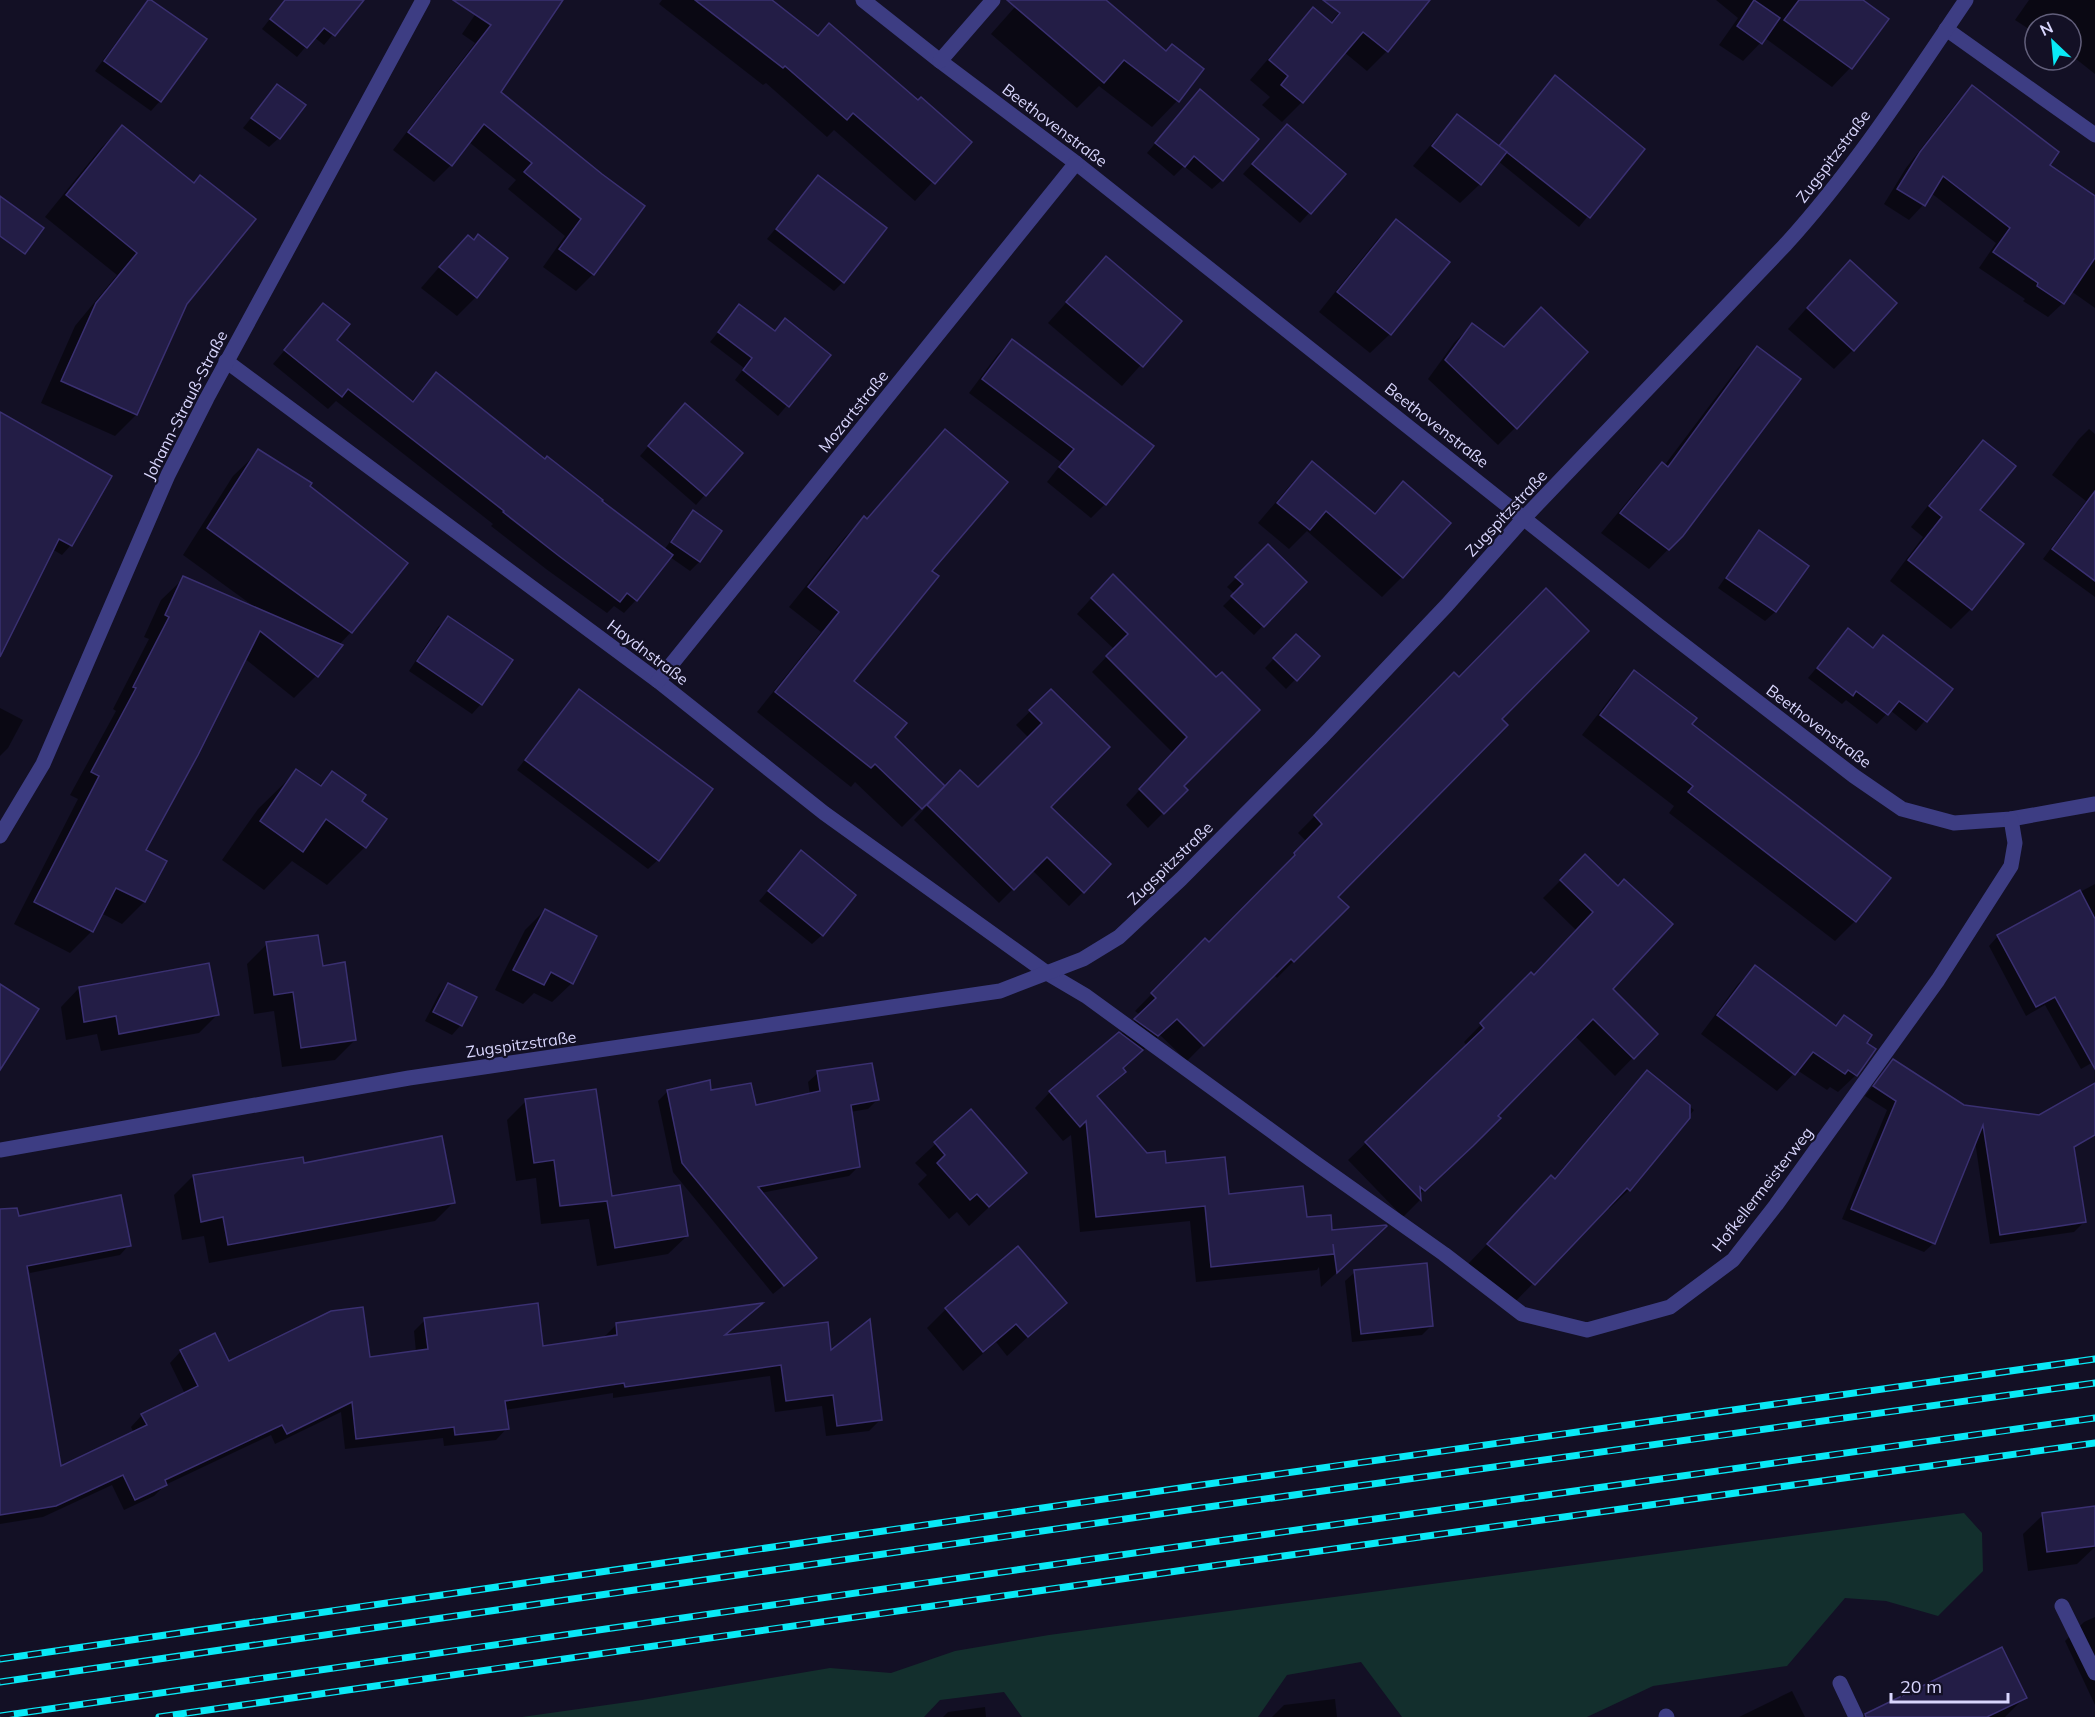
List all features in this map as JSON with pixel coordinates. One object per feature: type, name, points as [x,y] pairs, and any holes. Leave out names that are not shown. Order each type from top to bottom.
[{"type":"street","name":"Johann-Strauß-Straße","points":[[0,836],[43,764],[168,475],[226,361],[364,113],[423,0]]},
{"type":"street","name":"Beethovenstraße","points":[[863,0],[1076,163],[1675,639],[1854,776],[1902,809],[1954,823],[2012,819],[2095,804]]},
{"type":"street","points":[[940,61],[993,0]]},
{"type":"street","name":"Zugspitzstraße","points":[[0,1150],[409,1078],[1000,991],[1083,959],[1119,937],[1181,879],[1320,739],[1447,605],[1524,518],[1675,362],[1820,207],[1856,161],[1966,0]]},
{"type":"street","points":[[1946,29],[2095,135]]},
{"type":"street","name":"Mozartstraße","points":[[658,681],[1076,163]]},
{"type":"street","name":"Haydnstraße","points":[[226,361],[658,681],[824,813],[1047,973]]},
{"type":"street","name":"Hofkellermeisterweg","points":[[1047,973],[1086,996],[1444,1254],[1522,1314],[1587,1330],[1670,1307],[1733,1260],[1776,1205],[1938,980],[2011,866],[2014,843],[2012,819]]},
{"type":"street","points":[[2062,1606],[2095,1673]]},
{"type":"street","points":[[1840,1683],[1856,1717]]},
{"type":"green space","points":[[1964,1513],[1982,1533],[1983,1571],[1938,1616],[1886,1601],[1845,1598],[1787,1666],[1653,1686],[1587,1717],[1402,1717],[1361,1662],[1287,1675],[1258,1717],[1022,1717],[1004,1692],[940,1700],[924,1717],[522,1717],[642,1700],[830,1668],[891,1673],[955,1651],[1049,1635]]},
{"type":"building","points":[[148,0],[207,39],[161,102],[104,61]]},
{"type":"building","points":[[285,0],[364,0],[335,36],[324,28],[307,48],[270,19]]},
{"type":"building","points":[[453,0],[563,0],[501,92],[645,206],[594,275],[559,249],[581,219],[524,172],[532,163],[484,124],[452,166],[408,132],[491,25]]},
{"type":"building","points":[[695,0],[772,0],[818,36],[829,23],[918,100],[921,97],[972,142],[935,184],[853,113],[847,120],[785,66],[783,68]]},
{"type":"building","points":[[1007,0],[1106,0],[1166,51],[1172,44],[1204,69],[1179,102],[1124,60],[1104,83]]},
{"type":"building","points":[[1323,0],[1430,0],[1388,52],[1363,32],[1303,103],[1281,85],[1288,76],[1269,60],[1313,7],[1332,23],[1340,13]]},
{"type":"building","points":[[1754,0],[1780,18],[1762,44],[1737,26]]},
{"type":"building","points":[[1799,0],[1863,0],[1889,19],[1852,69],[1784,20]]},
{"type":"building","points":[[1555,75],[1645,149],[1590,218],[1499,146]]},
{"type":"building","points":[[277,84],[306,105],[280,139],[251,118]]},
{"type":"building","points":[[1972,85],[2059,152],[2050,165],[2095,196],[2095,258],[2064,304],[1993,252],[2010,228],[1943,176],[1925,206],[1897,189],[1920,152]]},
{"type":"building","points":[[1200,89],[1259,139],[1223,181],[1194,156],[1185,167],[1155,143]]},
{"type":"building","points":[[1457,114],[1507,152],[1481,185],[1432,146]]},
{"type":"building","points":[[1287,124],[1346,174],[1311,214],[1252,164]]},
{"type":"building","points":[[122,125],[194,183],[200,175],[256,219],[187,304],[137,415],[61,381],[96,303],[137,253],[66,195]]},
{"type":"building","points":[[818,175],[887,228],[844,283],[776,229]]},
{"type":"building","points":[[0,196],[44,228],[25,254],[0,236]]},
{"type":"building","points":[[1396,219],[1450,262],[1391,335],[1337,292]]},
{"type":"building","points":[[478,234],[508,258],[477,298],[439,267],[468,235],[474,240]]},
{"type":"building","points":[[1106,256],[1182,321],[1143,367],[1066,302]]},
{"type":"building","points":[[1850,260],[1897,303],[1854,351],[1807,308]]},
{"type":"building","points":[[323,303],[350,324],[337,340],[413,402],[436,372],[545,459],[547,456],[673,555],[637,601],[627,593],[620,602],[348,389],[342,397],[284,350]]},
{"type":"building","points":[[739,304],[775,331],[785,318],[831,355],[789,407],[743,370],[752,358],[718,332]]},
{"type":"building","points":[[1541,307],[1588,352],[1517,429],[1445,360],[1472,323],[1504,347]]},
{"type":"building","points":[[1012,339],[1154,446],[1106,505],[1059,467],[1074,449],[982,379]]},
{"type":"building","points":[[1757,346],[1801,379],[1683,536],[1669,550],[1620,513],[1662,462],[1668,467]]},
{"type":"building","points":[[685,403],[743,453],[706,496],[648,446]]},
{"type":"building","points":[[0,412],[112,476],[72,546],[59,539],[0,657]]},
{"type":"building","points":[[945,429],[1008,482],[932,571],[939,576],[854,681],[907,723],[895,737],[945,786],[922,809],[875,764],[871,768],[775,692],[839,612],[808,587],[864,516],[867,519]]},
{"type":"building","points":[[1983,440],[2016,466],[1980,510],[2024,544],[1972,610],[1908,560],[1942,517],[1929,506]]},
{"type":"building","points":[[258,449],[312,483],[310,486],[408,563],[352,633],[207,528]]},
{"type":"building","points":[[1312,461],[1375,514],[1403,481],[1451,523],[1403,578],[1326,511],[1310,530],[1277,503]]},
{"type":"building","points":[[2095,491],[2095,581],[2052,549]]},
{"type":"building","points":[[693,510],[722,531],[700,562],[671,542]]},
{"type":"building","points":[[1759,530],[1809,566],[1776,612],[1726,578]]},
{"type":"building","points":[[1268,544],[1307,582],[1264,627],[1231,596],[1243,584],[1235,577]]},
{"type":"building","points":[[1113,574],[1216,677],[1222,672],[1260,710],[1184,786],[1188,790],[1164,814],[1139,789],[1187,737],[1106,656],[1128,634],[1091,598]]},
{"type":"building","points":[[183,576],[343,645],[318,677],[260,631],[198,755],[146,850],[167,861],[145,902],[116,888],[93,932],[34,902],[99,776],[91,772],[136,688],[133,687],[169,617],[165,615]]},
{"type":"building","points":[[1546,588],[1589,631],[1502,719],[1508,725],[1338,897],[1349,907],[1294,962],[1291,959],[1204,1046],[1177,1019],[1158,1036],[1134,1019],[1156,998],[1151,993],[1205,938],[1209,942],[1295,855],[1294,853],[1322,824],[1314,815],[1454,672],[1459,677]]},
{"type":"building","points":[[448,616],[513,660],[482,705],[417,661]]},
{"type":"building","points":[[1848,628],[1873,648],[1883,635],[1953,689],[1927,722],[1899,701],[1888,715],[1856,691],[1853,696],[1817,668]]},
{"type":"building","points":[[1296,634],[1320,656],[1297,681],[1273,658]]},
{"type":"building","points":[[1634,670],[1697,718],[1692,724],[1891,878],[1856,922],[1688,792],[1693,786],[1600,715]]},
{"type":"building","points":[[579,689],[713,789],[659,861],[525,760]]},
{"type":"building","points":[[1051,689],[1110,747],[1051,807],[1111,864],[1084,893],[1047,857],[1014,890],[927,805],[960,770],[978,787],[1042,723],[1029,710]]},
{"type":"building","points":[[296,769],[321,786],[332,771],[366,795],[362,801],[387,819],[366,848],[326,819],[303,852],[260,821]]},
{"type":"building","points":[[801,850],[856,895],[823,936],[768,891]]},
{"type":"building","points":[[1585,854],[1618,886],[1624,879],[1673,924],[1613,989],[1658,1034],[1634,1059],[1593,1019],[1498,1116],[1501,1118],[1473,1146],[1425,1191],[1420,1187],[1421,1200],[1365,1142],[1484,1028],[1480,1023],[1531,972],[1534,975],[1593,912],[1560,880]]},
{"type":"building","points":[[2080,890],[2095,919],[2095,1069],[2055,997],[2036,1007],[1997,935]]},
{"type":"building","points":[[545,909],[597,936],[573,984],[551,972],[544,985],[513,970]]},
{"type":"building","points":[[318,935],[323,966],[345,962],[356,1040],[301,1048],[293,992],[274,995],[266,942]]},
{"type":"building","points":[[209,963],[219,1015],[119,1034],[116,1016],[84,1022],[79,987]]},
{"type":"building","points":[[1755,965],[1836,1026],[1844,1015],[1872,1035],[1867,1043],[1876,1049],[1857,1076],[1848,1070],[1845,1074],[1813,1052],[1795,1075],[1717,1015]]},
{"type":"building","points":[[448,983],[477,997],[462,1026],[433,1012]]},
{"type":"building","points":[[0,984],[39,1009],[0,1070]]},
{"type":"building","points":[[1119,1032],[1143,1050],[1123,1068],[1126,1072],[1097,1096],[1147,1153],[1165,1151],[1166,1163],[1225,1157],[1229,1194],[1303,1186],[1307,1217],[1331,1215],[1332,1230],[1387,1226],[1337,1273],[1333,1244],[1334,1254],[1211,1267],[1205,1206],[1096,1217],[1086,1121],[1080,1127],[1049,1091]]},
{"type":"building","points":[[1893,1059],[1964,1105],[2039,1115],[2095,1083],[2095,1135],[2074,1147],[2086,1222],[2000,1235],[1983,1125],[1935,1244],[1851,1209],[1896,1101],[1873,1086]]},
{"type":"building","points":[[872,1063],[879,1100],[851,1105],[860,1167],[758,1187],[817,1258],[784,1286],[682,1163],[667,1090],[710,1080],[711,1090],[751,1083],[756,1105],[820,1091],[817,1071]]},
{"type":"building","points":[[1647,1070],[1690,1105],[1690,1118],[1630,1191],[1627,1188],[1535,1285],[1487,1244],[1551,1175],[1555,1179]]},
{"type":"building","points":[[596,1089],[612,1196],[680,1185],[688,1236],[615,1248],[607,1201],[560,1206],[554,1160],[534,1163],[525,1099]]},
{"type":"building","points":[[971,1109],[1027,1173],[989,1207],[977,1194],[970,1200],[937,1163],[945,1155],[934,1142]]},
{"type":"building","points":[[442,1136],[455,1203],[228,1245],[223,1217],[201,1222],[193,1175],[303,1157],[304,1163]]},
{"type":"building","points":[[121,1195],[131,1246],[27,1266],[61,1466],[147,1425],[141,1414],[198,1386],[180,1350],[215,1333],[229,1361],[331,1311],[363,1307],[370,1357],[428,1349],[424,1318],[538,1303],[543,1346],[617,1335],[616,1323],[763,1303],[725,1335],[828,1322],[831,1350],[870,1319],[882,1420],[837,1426],[833,1395],[786,1401],[781,1365],[625,1387],[624,1383],[505,1401],[509,1429],[455,1435],[454,1427],[356,1439],[352,1402],[287,1434],[282,1425],[165,1480],[167,1485],[135,1500],[123,1475],[56,1506],[0,1515],[0,1209],[17,1208],[19,1216]]},
{"type":"building","points":[[1018,1246],[1067,1303],[1028,1337],[1016,1324],[983,1352],[945,1308]]},
{"type":"building","points":[[1427,1263],[1433,1326],[1361,1334],[1354,1270]]},
{"type":"building","points":[[2095,1506],[2095,1546],[2047,1552],[2042,1513]]},
{"type":"building","points":[[2002,1647],[2027,1698],[1987,1717],[1866,1717],[1865,1714]]},
{"type":"railway","points":[[0,1659],[1201,1485],[2095,1359]]},
{"type":"railway","points":[[0,1682],[1201,1508],[2095,1383]]},
{"type":"railway","points":[[0,1716],[2095,1418]]},
{"type":"railway","points":[[159,1717],[1219,1565],[2095,1443]]}]
